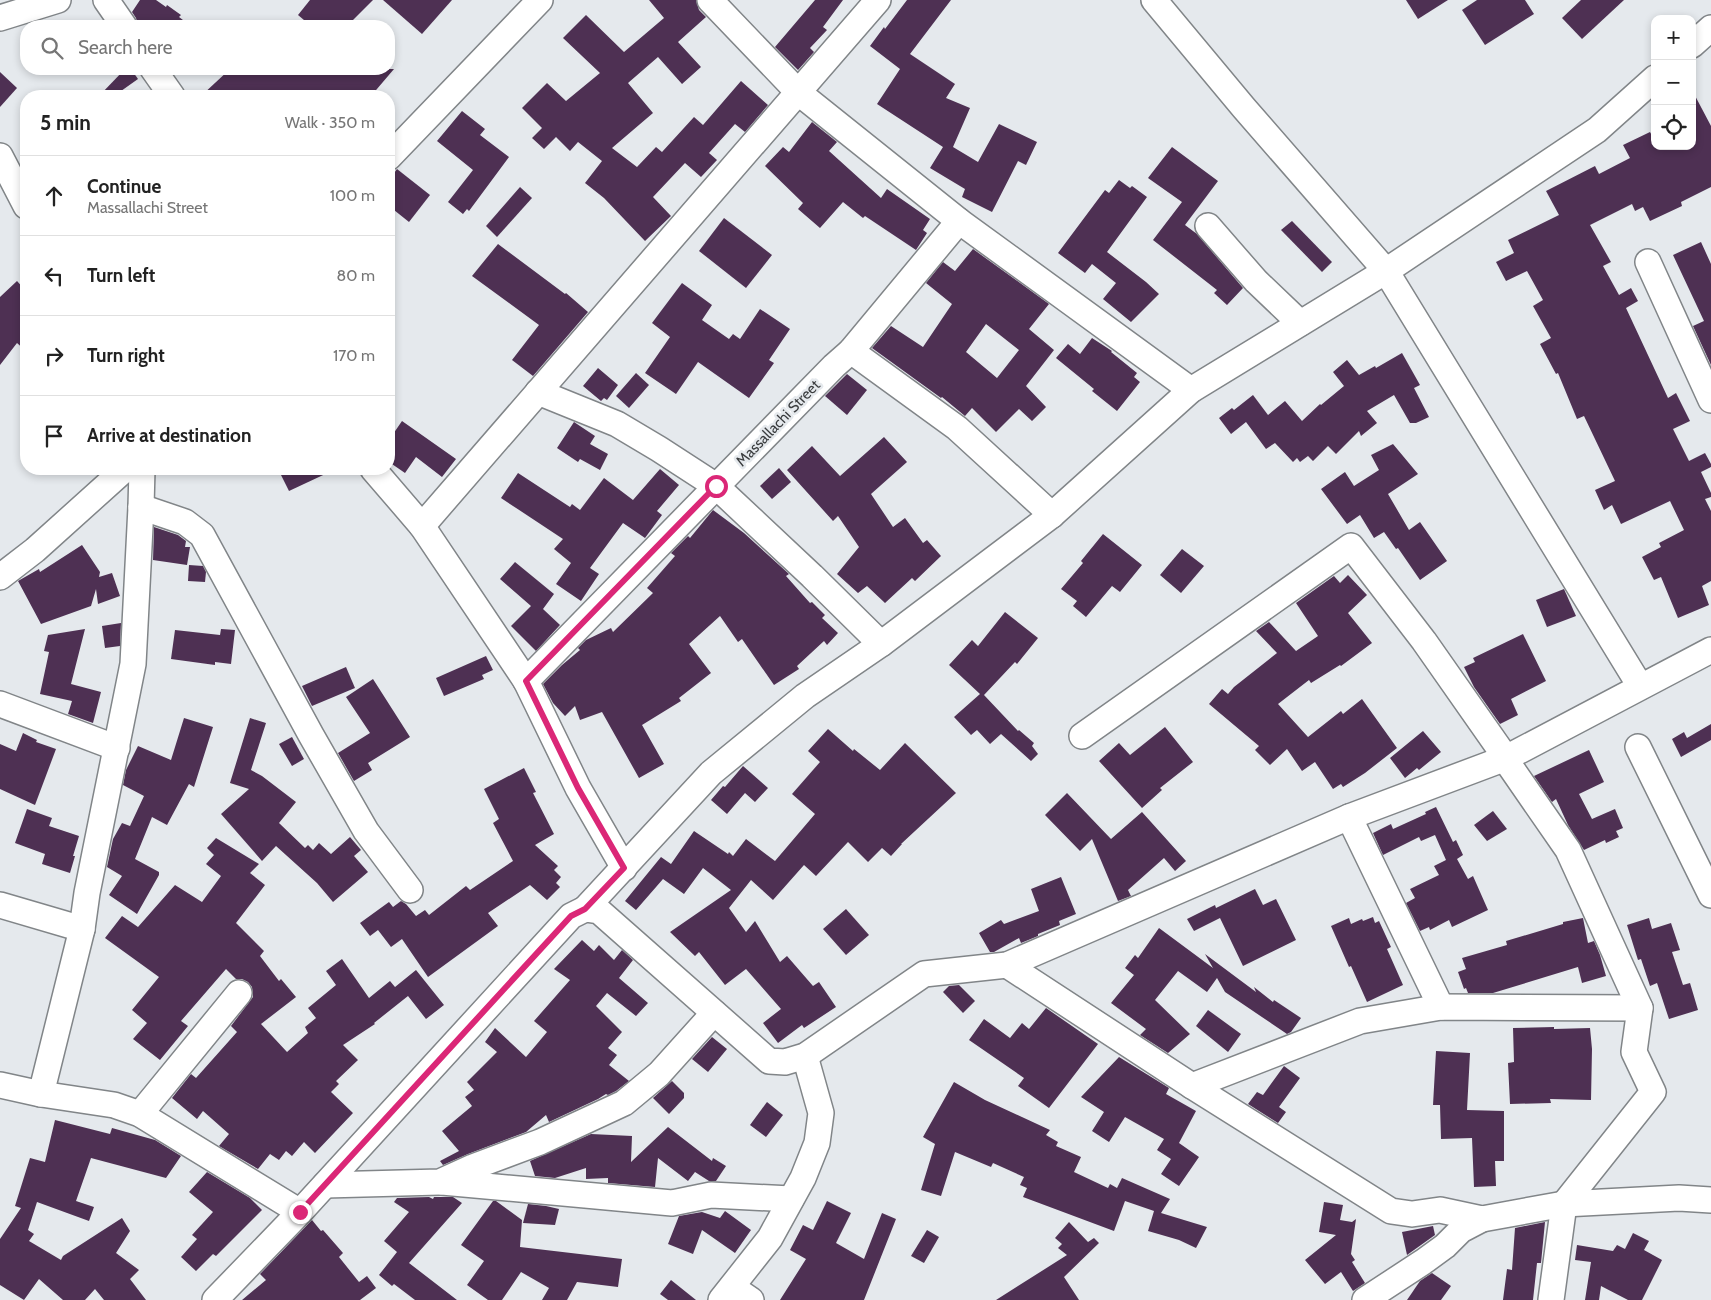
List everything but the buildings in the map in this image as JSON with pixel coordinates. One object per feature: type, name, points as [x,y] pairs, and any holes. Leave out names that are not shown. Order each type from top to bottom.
[{"type":"street","points":[[0,18],[58,0]]},
{"type":"street","points":[[106,0],[120,20]]},
{"type":"street","points":[[395,151],[540,0]]},
{"type":"street","points":[[710,0],[799,93],[959,221],[1191,390]]},
{"type":"street","points":[[422,526],[878,0]]},
{"type":"street","points":[[1154,0],[1244,108],[1386,271],[1640,686]]},
{"type":"street","points":[[1696,41],[1711,28]]},
{"type":"street","points":[[157,75],[168,90]]},
{"type":"street","points":[[215,1300],[300,1212],[571,916],[585,909],[711,773],[805,696],[881,644],[1052,515],[1191,390],[1386,271],[1597,130],[1651,82]]},
{"type":"street","points":[[0,156],[20,194]]},
{"type":"street","name":"Massallachi Street","points":[[526,681],[834,366],[851,351],[959,221]]},
{"type":"street","points":[[1208,226],[1256,281],[1300,323]]},
{"type":"street","points":[[1648,262],[1711,400]]},
{"type":"street","points":[[851,351],[957,428],[1052,515]]},
{"type":"street","points":[[538,392],[617,424],[716,486],[881,644]]},
{"type":"street","points":[[0,577],[35,550],[118,475]]},
{"type":"street","points":[[41,1094],[82,929],[87,893],[133,664],[142,475]]},
{"type":"street","points":[[378,475],[422,526],[526,681],[578,788],[624,868]]},
{"type":"street","points":[[141,507],[185,522],[202,535],[306,726],[366,830],[410,890]]},
{"type":"street","points":[[1082,736],[1352,546],[1424,641],[1568,850],[1640,1008],[1634,1052],[1653,1092],[1564,1204],[1551,1300]]},
{"type":"street","points":[[585,909],[599,911],[769,1061],[785,1062],[804,1056],[924,974],[1007,965],[1349,817],[1506,759],[1640,686],[1711,650]]},
{"type":"street","points":[[0,704],[117,748]]},
{"type":"street","points":[[1638,747],[1711,895]]},
{"type":"street","points":[[1349,817],[1441,1007]]},
{"type":"street","points":[[0,905],[82,929]]},
{"type":"street","points":[[1007,965],[1192,1086],[1391,1211],[1412,1214],[1440,1210],[1482,1219]]},
{"type":"street","points":[[140,1114],[239,993]]},
{"type":"street","points":[[1192,1086],[1360,1021],[1441,1007],[1640,1008]]},
{"type":"street","points":[[440,1182],[473,1167],[540,1142],[624,1103],[659,1074],[714,1012]]},
{"type":"street","points":[[734,1296],[770,1238],[802,1178],[817,1144],[821,1113],[804,1056]]},
{"type":"street","points":[[0,1085],[41,1094],[114,1105],[140,1114],[300,1212]]},
{"type":"street","points":[[325,1185],[440,1182],[672,1203],[711,1195],[791,1199]]},
{"type":"street","points":[[1365,1300],[1423,1262],[1461,1230],[1482,1219],[1564,1204],[1679,1198],[1711,1200]]},
{"type":"route","points":[[300,1212],[571,916],[585,909],[624,868],[578,788],[526,681],[716,486]]}]
